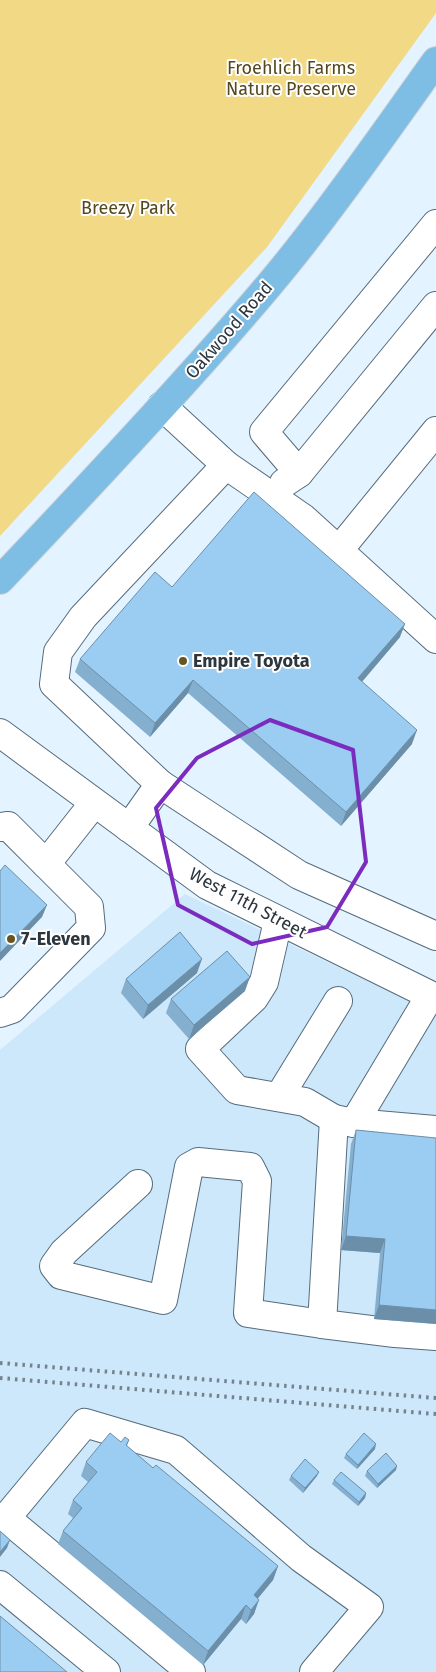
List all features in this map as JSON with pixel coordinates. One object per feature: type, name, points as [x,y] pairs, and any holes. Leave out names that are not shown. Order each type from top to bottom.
[{"type":"main road","name":"Oakwood Road","points":[[0,580],[162,406],[288,262],[436,61]]},
{"type":"street","points":[[299,473],[264,432],[436,224]]},
{"type":"street","points":[[269,495],[299,473],[436,306]]},
{"type":"street","points":[[162,406],[226,465],[303,518],[436,639]]},
{"type":"street","points":[[339,550],[436,430]]},
{"type":"street","points":[[226,465],[84,618],[58,652],[54,684],[160,784],[299,875],[436,936]]},
{"type":"street","name":"West 11th Street","points":[[0,733],[207,886],[433,997]]},
{"type":"street","points":[[129,828],[160,784]]},
{"type":"street","points":[[46,864],[94,803]]},
{"type":"street","points":[[0,827],[8,826],[89,907],[91,928],[12,1009],[0,1013]]},
{"type":"street","points":[[278,921],[264,982],[254,998],[200,1049],[237,1090],[305,1102],[344,1121],[436,1130]]},
{"type":"street","points":[[322,1324],[344,1121],[433,997]]},
{"type":"street","points":[[279,1097],[338,1001]]},
{"type":"street","points":[[138,1184],[64,1252],[54,1266],[61,1275],[163,1300],[189,1167],[198,1162],[250,1167],[258,1181],[248,1313],[322,1324],[436,1336]]},
{"type":"street","points":[[192,1672],[6,1518],[85,1423],[176,1450],[301,1558],[369,1607],[314,1672]]},
{"type":"street","points":[[1,1585],[106,1672]]},
{"type":"highlighted area","points":[[270,720],[353,750],[366,862],[327,927],[252,944],[178,905],[156,808],[197,758]]},
{"type":"shaded area","points":[[185,894],[436,1014],[436,1672],[0,1672],[0,1050]]},
{"type":"green space","name":"Breezy Park","points":[[0,0],[436,0],[436,13],[267,247],[0,536]]},
{"type":"building","points":[[254,492],[405,624],[358,678],[417,730],[346,812],[193,680],[155,723],[80,659],[155,572],[172,587]]},
{"type":"building","name":"7-Eleven","points":[[5,865],[47,905],[0,953],[0,871]]},
{"type":"building","points":[[180,932],[202,959],[148,1005],[126,979]]},
{"type":"building","points":[[227,951],[250,977],[194,1025],[171,999]]},
{"type":"building","points":[[356,1130],[436,1138],[436,1310],[379,1305],[385,1239],[346,1236]]},
{"type":"building","points":[[110,1433],[121,1442],[125,1437],[129,1440],[126,1445],[153,1468],[156,1465],[278,1566],[254,1595],[259,1600],[251,1610],[246,1605],[208,1651],[63,1531],[82,1508],[73,1500],[97,1472],[86,1462]]},
{"type":"building","points":[[364,1433],[376,1444],[358,1465],[346,1454]]},
{"type":"building","points":[[386,1453],[397,1466],[378,1484],[367,1471]]},
{"type":"building","points":[[305,1459],[319,1472],[305,1488],[291,1476]]},
{"type":"building","points":[[341,1472],[366,1493],[359,1502],[334,1480]]},
{"type":"building","points":[[0,1531],[10,1540],[0,1552]]},
{"type":"building","points":[[0,1616],[67,1672],[0,1672]]},
{"type":"railway","points":[[0,1363],[436,1398]]},
{"type":"railway","points":[[0,1378],[436,1414]]},
{"type":"place","name":"Empire Toyota","points":[[183,661]]},
{"type":"place","name":"7-Eleven","points":[[11,939]]},
{"type":"park label","name":"Froehlich Farms Nature Preserve","points":[[291,78]]}]
